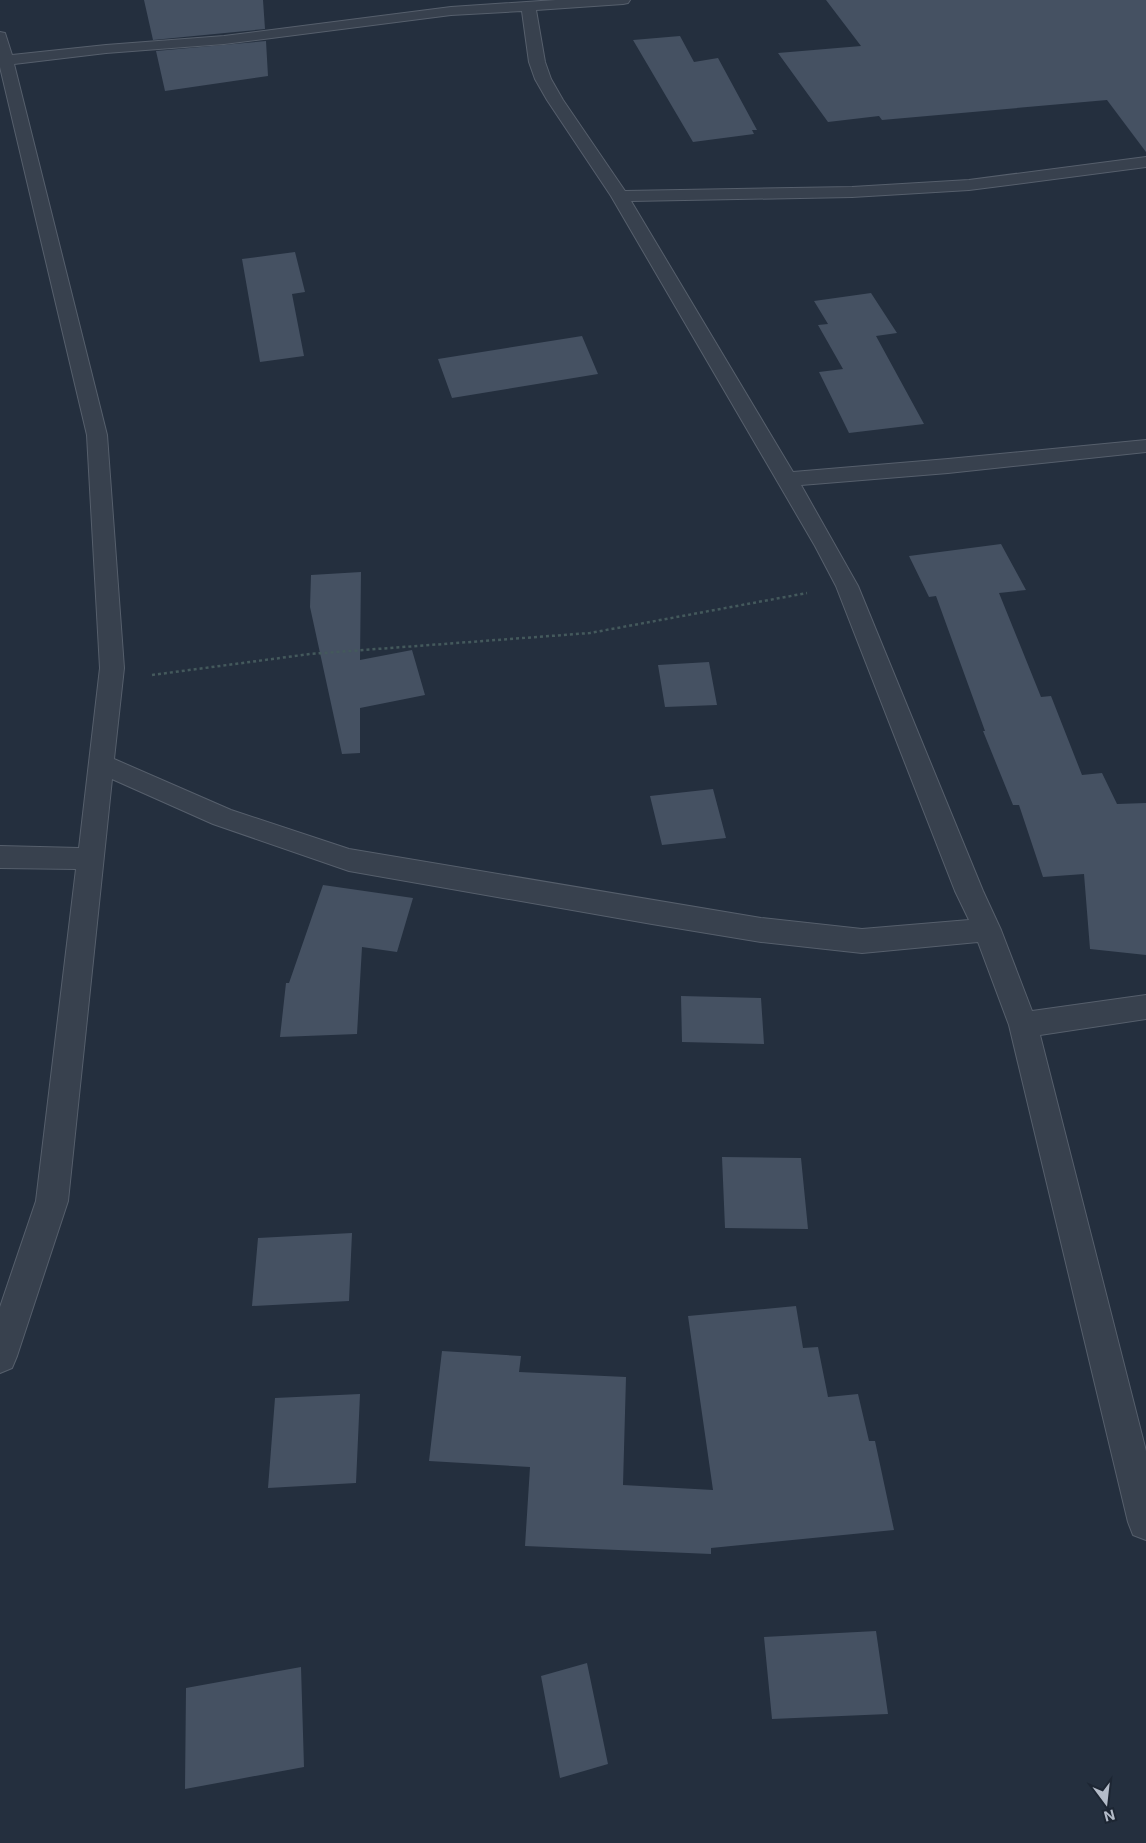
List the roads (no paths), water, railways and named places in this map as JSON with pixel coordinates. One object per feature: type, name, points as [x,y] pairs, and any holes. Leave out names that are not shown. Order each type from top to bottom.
[{"type":"street","points":[[3,60],[224,40],[451,11],[623,0]]},
{"type":"street","points":[[528,6],[543,80],[620,196],[826,546],[847,586],[968,892],[987,930],[1023,1025],[1146,1522]]},
{"type":"street","points":[[0,36],[3,60],[97,435],[112,668],[52,1201],[0,1356]]},
{"type":"street","points":[[620,196],[852,192],[969,185],[1146,162]]},
{"type":"street","points":[[787,479],[958,465],[1146,446]]},
{"type":"street","points":[[102,764],[222,816],[349,860],[652,913],[807,935],[862,941],[987,930]]},
{"type":"street","points":[[0,857],[91,859]]},
{"type":"street","points":[[1023,1025],[1146,1008]]}]
